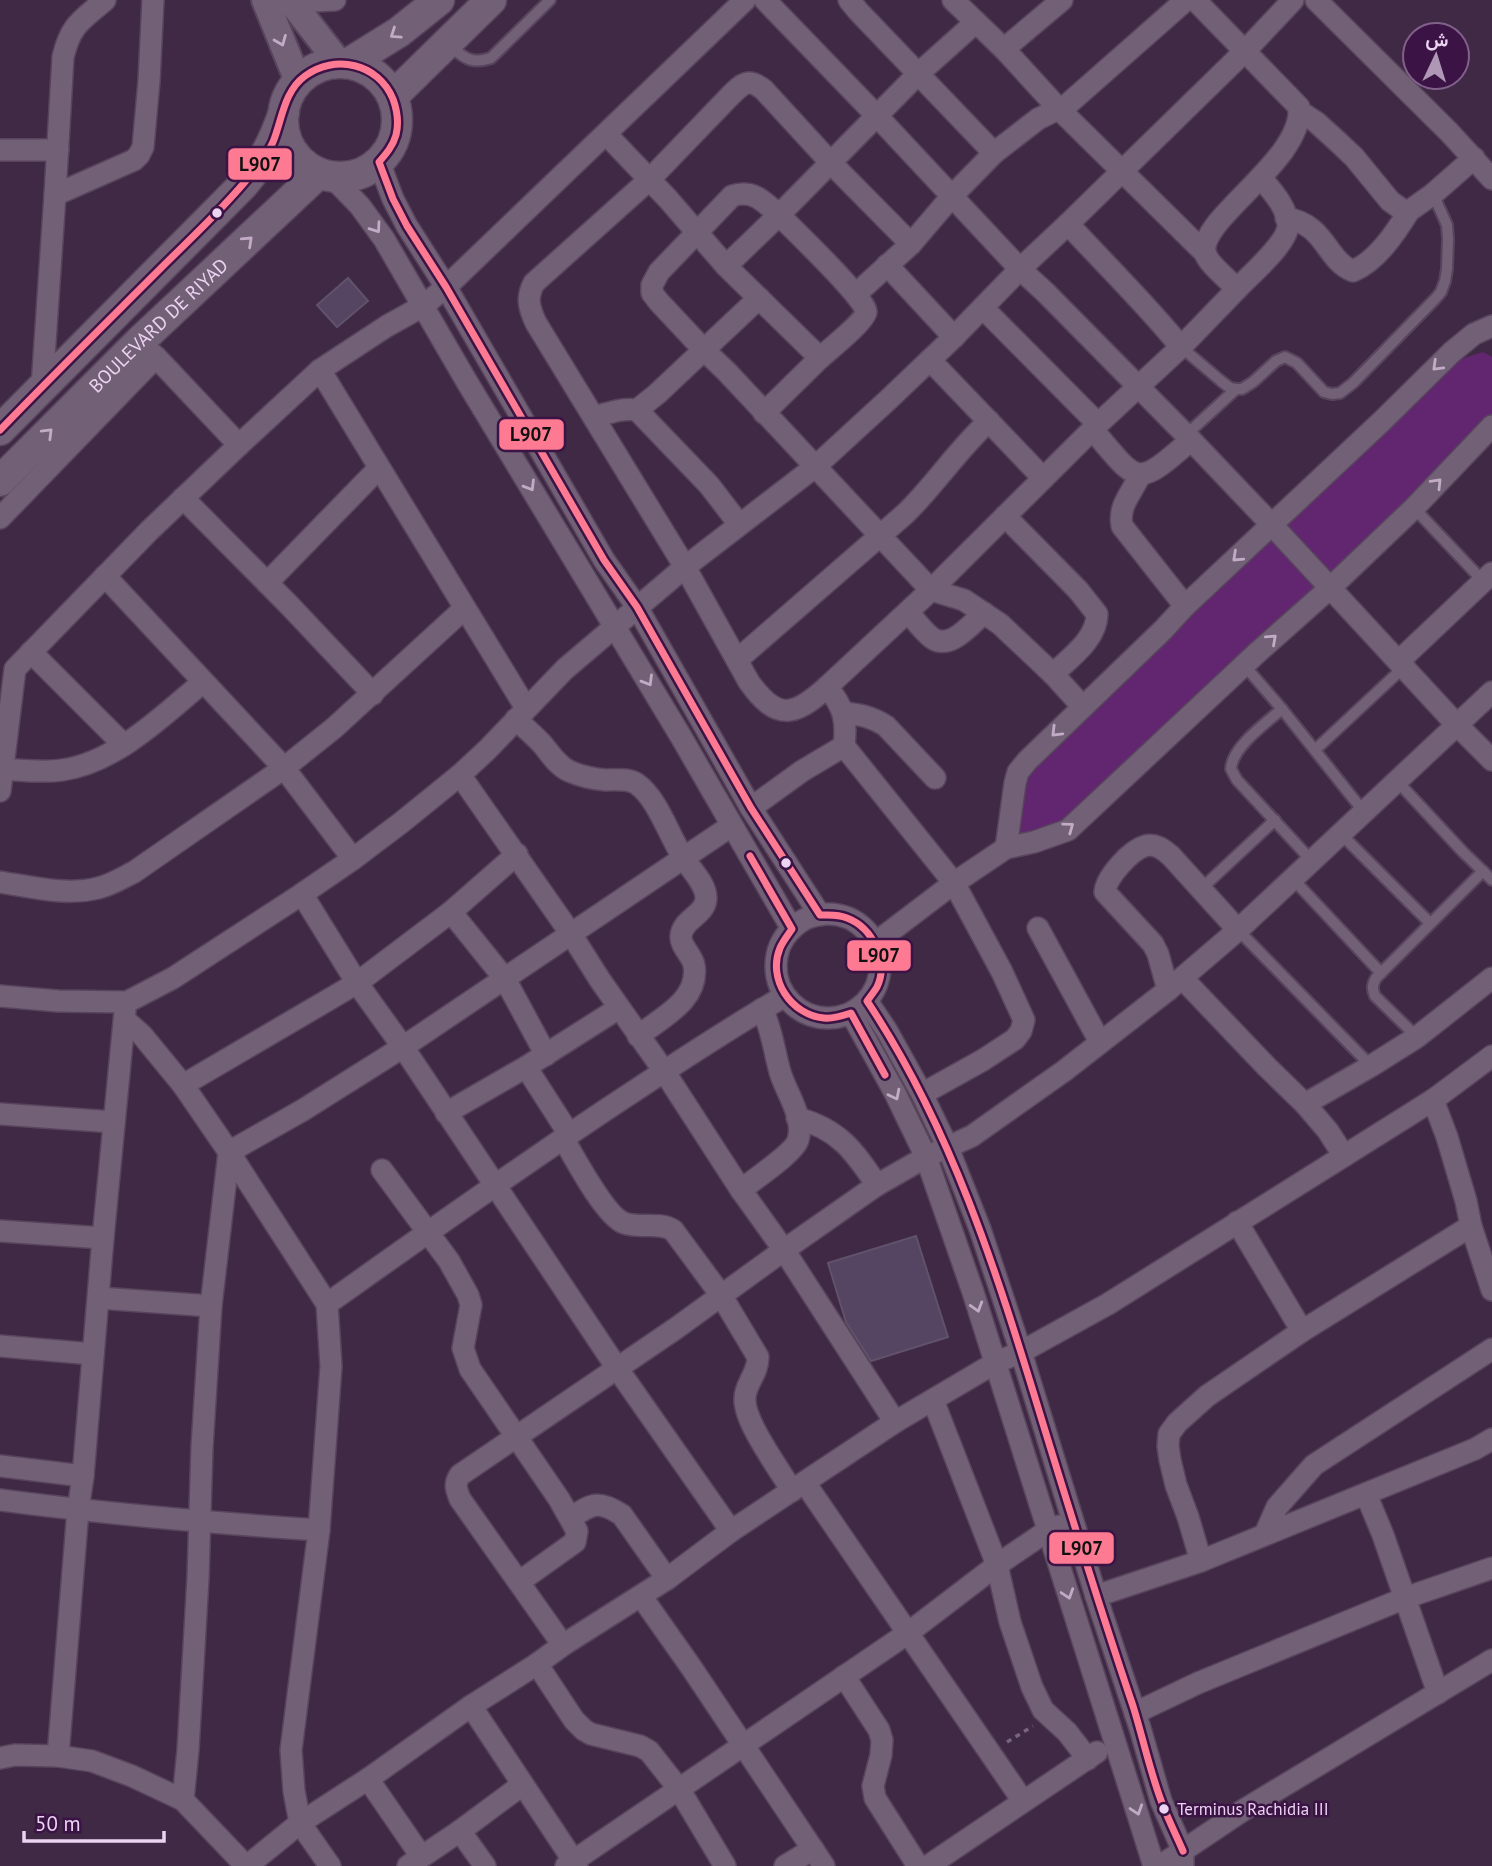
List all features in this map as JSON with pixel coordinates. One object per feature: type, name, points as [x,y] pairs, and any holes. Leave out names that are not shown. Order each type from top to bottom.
[{"type":"main road","points":[[344,63],[367,69],[382,81],[393,96],[397,114],[397,131],[390,148],[379,162],[365,172],[348,177],[325,175],[302,163],[290,148],[284,130],[284,112],[291,90],[298,81],[316,68],[344,63],[399,32],[439,0]]},
{"type":"main road","points":[[393,96],[491,0]]},
{"type":"main road","name":"BOULEVARD DE RIYAD","points":[[0,430],[260,166],[272,146],[284,112]]},
{"type":"main road","name":"BOULEVARD DE RIYAD","points":[[0,481],[148,350],[325,175]]},
{"type":"street","points":[[42,387],[63,57],[74,27],[105,0]]},
{"type":"street","points":[[55,195],[134,160],[139,155],[143,147],[149,81],[153,0]]},
{"type":"street","points":[[265,0],[298,81]]},
{"type":"street","points":[[300,1],[335,0]]},
{"type":"street","points":[[0,791],[8,667],[32,652],[183,498],[320,370],[423,306],[446,287],[745,0]]},
{"type":"street","points":[[765,0],[1020,269],[1139,386],[1272,525],[1329,589],[1492,760]]},
{"type":"street","points":[[849,0],[994,153]]},
{"type":"street","points":[[953,0],[1206,254],[1237,289]]},
{"type":"street","points":[[1004,49],[1062,0]]},
{"type":"street","points":[[856,294],[911,244],[994,153],[1038,119],[1068,104],[1186,0]]},
{"type":"street","points":[[1195,0],[1296,102],[1299,111],[1297,124],[1289,141],[1261,178],[1214,227],[1205,245],[1206,254]]},
{"type":"street","points":[[0,996],[125,1011],[353,859],[460,775],[565,669],[615,625],[739,524],[816,466],[954,337],[1020,269],[1245,51],[1293,0]]},
{"type":"street","points":[[1316,0],[1492,179]]},
{"type":"street","points":[[300,1],[344,63]]},
{"type":"street","points":[[726,266],[918,74],[976,22]]},
{"type":"street","points":[[911,244],[764,90],[755,83],[748,83],[739,87],[650,179],[534,284],[529,296],[528,308],[531,314],[685,568],[737,660],[759,696],[776,709],[785,711],[809,704],[932,590],[1095,427],[1181,347],[1283,239],[1288,225],[1286,218],[1276,197],[1261,178]]},
{"type":"street","points":[[1299,111],[1316,122],[1354,157],[1381,192],[1396,206],[1409,211]]},
{"type":"street","points":[[606,134],[650,179],[726,266],[820,358]]},
{"type":"street","points":[[0,150],[58,150]]},
{"type":"street","points":[[1286,218],[1297,219],[1307,225],[1342,264],[1353,271],[1366,264],[1382,247],[1409,211],[1474,158]]},
{"type":"street","points":[[379,162],[403,217],[604,560],[637,607],[751,808],[820,915]]},
{"type":"street","points":[[325,175],[360,206],[384,239],[615,625],[792,929]]},
{"type":"street","points":[[764,412],[859,323],[866,314],[866,308],[856,294],[779,215],[756,196],[737,194],[732,196],[659,272],[652,285],[652,293],[704,350],[932,590],[964,600],[1000,625],[1054,674],[1082,706]]},
{"type":"street","points":[[1068,224],[1181,347]]},
{"type":"street","points":[[887,265],[954,337]]},
{"type":"street","points":[[637,410],[759,298]]},
{"type":"street","points":[[982,308],[1095,427],[1126,469],[1140,475],[1147,474],[1164,463],[1188,438]]},
{"type":"street","points":[[1006,848],[1012,792],[1018,772],[1027,761],[1185,606],[1452,352],[1474,334],[1492,325]]},
{"type":"street","points":[[0,518],[148,350],[239,445]]},
{"type":"street","points":[[930,360],[1043,478]]},
{"type":"street","points":[[320,370],[465,608],[521,714],[541,744],[556,762],[568,771],[604,780],[635,783],[644,790],[706,893],[707,901],[704,907],[683,928],[680,940],[693,961],[695,981],[691,990],[680,1003],[638,1036]]},
{"type":"street","points":[[594,417],[629,409],[637,410],[709,485],[739,524]]},
{"type":"street","points":[[737,660],[923,497],[971,438],[989,421]]},
{"type":"street","points":[[876,943],[954,883],[1006,848],[1042,840],[1068,830],[1329,589],[1414,508],[1492,426]]},
{"type":"street","points":[[267,583],[379,468]]},
{"type":"street","points":[[1140,475],[1122,505],[1122,526],[1185,606]]},
{"type":"street","points":[[183,498],[373,694]]},
{"type":"street","points":[[1005,516],[1078,590],[1097,614],[1096,627],[1091,634],[1054,674]]},
{"type":"street","points":[[106,576],[284,768],[353,859]]},
{"type":"street","points":[[1401,664],[1488,577]]},
{"type":"street","points":[[0,882],[70,891],[96,889],[134,872],[284,768],[373,694],[465,608]]},
{"type":"street","points":[[908,612],[932,638],[941,642],[955,637],[984,613]]},
{"type":"street","points":[[32,652],[124,745]]},
{"type":"street","points":[[2,769],[63,770],[87,763],[124,745],[162,717],[203,681]]},
{"type":"street","points":[[827,687],[841,703],[844,713],[844,746],[954,883],[1002,972],[1024,1020],[1015,1039],[922,1094]]},
{"type":"street","points":[[563,1645],[460,1499],[455,1482],[460,1475],[877,1185],[926,1157],[972,1136],[1064,1071],[1176,984],[1238,930],[1492,692]]},
{"type":"street","points":[[844,713],[861,714],[886,726],[935,778]]},
{"type":"street","points":[[751,808],[802,771],[844,746]]},
{"type":"street","points":[[460,775],[517,854],[619,1009],[664,1071],[895,1422]]},
{"type":"street","points":[[229,1152],[404,1047],[731,826]]},
{"type":"street","points":[[1238,930],[1171,856],[1155,846],[1146,845],[1139,849],[1113,872],[1105,884],[1105,892],[1153,944],[1176,984],[1305,1104],[1328,1131],[1344,1156]]},
{"type":"street","points":[[183,1085],[357,983],[450,912],[517,854]]},
{"type":"street","points":[[302,894],[357,983],[404,1047],[617,1368],[732,1531]]},
{"type":"street","points":[[450,912],[505,979],[546,1055]]},
{"type":"street","points":[[820,915],[837,915],[853,920],[866,930],[876,943],[880,958],[876,988],[859,1007],[837,1018],[822,1018],[795,1007],[785,996],[776,969],[777,954],[792,929],[820,915]]},
{"type":"street","points":[[1038,928],[1100,1042]]},
{"type":"street","points":[[1305,1104],[1417,1037],[1492,978]]},
{"type":"street","points":[[327,1304],[566,1136],[785,996]]},
{"type":"street","points":[[859,1007],[887,1031],[922,1094],[948,1148],[980,1229],[1138,1720],[1161,1801],[1183,1859]]},
{"type":"street","points":[[859,1007],[895,1093],[926,1157],[973,1292],[1154,1866]]},
{"type":"street","points":[[446,1113],[619,1009]]},
{"type":"street","points":[[741,1190],[790,1152],[798,1141],[797,1118],[791,1096],[781,1074],[768,1022],[762,1009]]},
{"type":"street","points":[[125,1011],[183,1085],[327,1304],[331,1366],[318,1530],[291,1750],[300,1823],[330,1866]]},
{"type":"street","points":[[58,1756],[78,1510],[125,1011]]},
{"type":"street","points":[[0,1758],[15,1755],[58,1756],[92,1761],[132,1776],[183,1800],[246,1866],[300,1823],[471,1706],[667,1579],[732,1531],[895,1422],[995,1363],[1021,1352],[1108,1304],[1433,1100],[1492,1056]]},
{"type":"street","points":[[526,1067],[613,1216],[620,1223],[641,1227],[662,1225],[673,1230],[721,1295],[758,1357],[755,1375],[744,1397],[747,1414],[908,1633],[1023,1801]]},
{"type":"street","points":[[1433,1100],[1447,1137],[1492,1290]]},
{"type":"street","points":[[0,1114],[114,1122]]},
{"type":"street","points":[[797,1118],[814,1123],[837,1136],[859,1158],[877,1185]]},
{"type":"street","points":[[183,1800],[197,1604],[211,1306],[229,1152]]},
{"type":"street","points":[[382,1170],[449,1261],[468,1294],[471,1305],[463,1348],[470,1369],[578,1531],[575,1542],[519,1582]]},
{"type":"street","points":[[1237,1222],[1302,1331]]},
{"type":"street","points":[[1201,1561],[1176,1485],[1168,1446],[1169,1433],[1207,1396],[1302,1331],[1471,1226]]},
{"type":"street","points":[[0,1231],[103,1238]]},
{"type":"street","points":[[99,1298],[211,1306]]},
{"type":"street","points":[[0,1346],[93,1354]]},
{"type":"street","points":[[1265,1534],[1277,1507],[1314,1465],[1492,1349]]},
{"type":"street","points":[[933,1401],[997,1565],[1010,1622],[1032,1688],[1043,1710],[1068,1732],[1088,1759]]},
{"type":"street","points":[[1096,1596],[1201,1561],[1475,1449],[1492,1439]]},
{"type":"street","points":[[0,1466],[83,1476]]},
{"type":"street","points":[[1366,1494],[1383,1535],[1437,1693]]},
{"type":"street","points":[[0,1500],[199,1522],[318,1530]]},
{"type":"street","points":[[571,1518],[593,1505],[612,1508],[622,1516],[667,1579]]},
{"type":"street","points":[[471,1706],[572,1864],[908,1633],[997,1565],[1047,1531],[1073,1519]]},
{"type":"street","points":[[928,1866],[1088,1759],[1138,1720],[1198,1683],[1405,1598],[1492,1568]]},
{"type":"street","points":[[640,1596],[691,1667],[818,1857],[785,1866]]},
{"type":"street","points":[[1160,1866],[1183,1859],[1242,1811],[1492,1660]]},
{"type":"street","points":[[537,1664],[584,1730],[649,1751],[679,1789],[725,1866]]},
{"type":"street","points":[[844,1676],[879,1730],[882,1740],[873,1786],[875,1798],[918,1866]]},
{"type":"street","points":[[368,1779],[414,1861],[522,1785]]},
{"type":"street","points":[[460,1831],[485,1866]]},
{"type":"lane","points":[[446,43],[470,61],[491,58],[550,0]]},
{"type":"lane","points":[[1181,347],[1230,388],[1242,388],[1253,382],[1276,361],[1285,357],[1297,363],[1324,392],[1340,393],[1416,320],[1441,292],[1447,269],[1447,225],[1433,194]]},
{"type":"lane","points":[[1188,438],[1236,389]]},
{"type":"lane","points":[[1414,508],[1488,577]]},
{"type":"lane","points":[[1315,750],[1401,664]]},
{"type":"lane","points":[[1244,665],[1364,812]]},
{"type":"lane","points":[[1282,709],[1237,752],[1231,764],[1233,775],[1312,861]]},
{"type":"lane","points":[[1397,781],[1492,880]]},
{"type":"lane","points":[[1201,889],[1275,820]]},
{"type":"lane","points":[[1341,834],[1430,923]]},
{"type":"lane","points":[[1417,1037],[1374,996],[1373,984],[1482,871]]},
{"type":"lane","points":[[1293,879],[1381,973]]},
{"type":"lane","points":[[1238,930],[1371,1066]]},
{"type":"path","points":[[990,1752],[1049,1715]]},
{"type":"shaded area","points":[[1483,352],[1492,357],[1492,425],[1064,841],[1012,849],[1022,773],[1461,359]]},
{"type":"building","points":[[348,278],[368,301],[337,327],[317,305]]},
{"type":"building","points":[[916,1236],[948,1337],[871,1361],[846,1322],[828,1263]]},
{"type":"transit line","name":"L907","points":[[0,430],[253,173],[271,147],[284,106],[298,82],[317,69],[342,64],[366,70],[377,77],[393,99],[397,117],[393,143],[379,162],[407,226],[446,287],[604,560],[637,607],[751,808],[820,915],[840,916],[856,923],[864,929],[876,947],[880,957],[880,977],[877,987],[867,1001],[923,1098],[947,1149],[988,1253],[1158,1791],[1183,1851]]},
{"type":"transit line","name":"L907","points":[[750,856],[792,929],[781,945],[777,960],[777,972],[785,993],[792,1003],[812,1015],[831,1018],[851,1013],[885,1075]]},
{"type":"place","name":"Terminus Rachidia III","points":[[1164,1809]]}]
